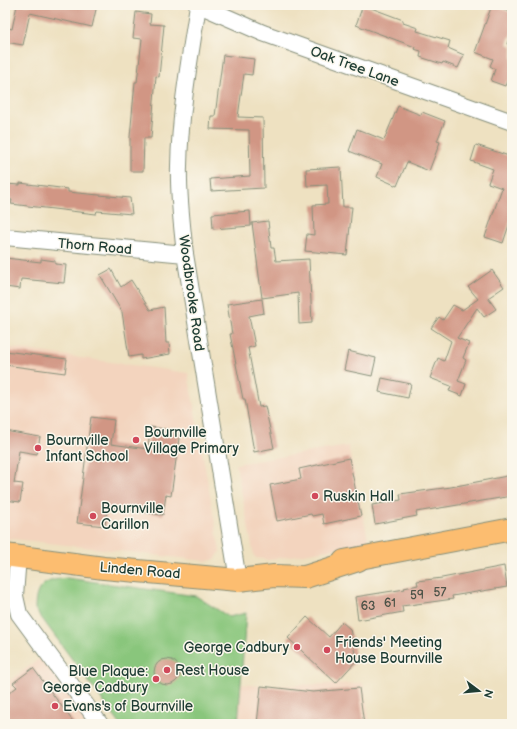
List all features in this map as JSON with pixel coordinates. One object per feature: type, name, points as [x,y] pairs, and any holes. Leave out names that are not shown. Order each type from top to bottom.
[{"type":"highway","name":"Linden Road","points":[[12,556],[104,568],[238,580],[274,576],[304,577],[358,560],[512,529]]},
{"type":"street","name":"Oak Tree Lane","points":[[198,5],[263,33],[512,122]]},
{"type":"street","name":"Woodbrooke Road","points":[[198,5],[184,103],[179,166],[180,204],[185,254],[238,580]]},
{"type":"street","name":"Thorn Road","points":[[5,237],[185,254]]},
{"type":"street","points":[[12,556],[15,596],[19,614],[100,724]]},
{"type":"shaded area","name":"Bournville Village Primary","points":[[5,347],[188,373],[220,551],[217,557],[213,560],[206,561],[5,538]]},
{"type":"shaded area","points":[[348,446],[369,543],[268,560],[256,558],[254,556],[236,464]]},
{"type":"shaded area","points":[[42,657],[90,724],[5,724],[5,684]]},
{"type":"shaded area","points":[[363,683],[370,724],[238,724],[240,684],[261,686]]},
{"type":"green space","points":[[67,578],[196,596],[229,617],[246,613],[238,724],[120,724],[35,609],[37,594],[43,585],[53,580]]},
{"type":"building","points":[[17,5],[97,5],[92,27],[30,13],[23,45],[5,42],[5,27],[12,29]]},
{"type":"building","points":[[363,5],[403,20],[403,23],[418,28],[417,31],[450,41],[448,48],[464,55],[458,68],[443,62],[442,64],[420,57],[421,51],[414,49],[415,47],[356,25]]},
{"type":"building","points":[[492,5],[512,13],[512,31],[507,44],[512,46],[512,82],[507,81],[505,86],[491,81],[495,69],[490,66],[493,59],[475,52]]},
{"type":"building","points":[[136,12],[151,14],[150,24],[164,25],[159,77],[156,76],[151,138],[144,138],[143,171],[130,171],[130,137],[135,82],[137,82],[142,39],[133,38]]},
{"type":"building","points":[[223,55],[254,59],[252,75],[244,74],[238,117],[263,118],[264,188],[211,191],[210,179],[250,176],[249,130],[210,129],[211,116],[215,116]]},
{"type":"building","points":[[398,106],[421,115],[422,112],[445,121],[437,141],[440,142],[429,171],[407,162],[397,186],[377,177],[382,164],[349,151],[357,129],[384,140]]},
{"type":"building","points":[[476,145],[512,157],[512,216],[503,243],[485,237],[502,188],[488,183],[493,169],[471,161]]},
{"type":"building","points":[[341,167],[343,207],[352,207],[347,255],[305,251],[307,234],[314,235],[313,205],[328,204],[327,185],[307,186],[306,169]]},
{"type":"building","points":[[20,183],[68,189],[68,192],[130,198],[132,214],[97,211],[96,214],[11,204],[12,200],[5,199],[5,184],[20,185]]},
{"type":"building","points":[[250,211],[251,226],[213,229],[212,214]]},
{"type":"building","points":[[268,221],[271,248],[274,248],[276,261],[309,259],[312,323],[299,324],[298,293],[262,298],[252,223]]},
{"type":"building","points":[[5,258],[41,262],[41,259],[55,261],[55,264],[66,265],[64,283],[21,279],[20,289],[5,287]]},
{"type":"building","points":[[111,269],[121,287],[131,280],[150,310],[164,307],[166,343],[169,343],[170,354],[141,359],[141,355],[129,357],[122,312],[100,275]]},
{"type":"building","points":[[492,270],[504,287],[488,298],[496,309],[484,317],[477,308],[457,338],[469,343],[463,358],[466,360],[458,381],[466,384],[462,396],[449,391],[451,386],[430,378],[438,358],[444,361],[451,341],[431,328],[439,317],[443,320],[453,305],[462,310],[478,299],[468,287]]},
{"type":"building","points":[[262,299],[264,313],[249,316],[255,346],[248,348],[259,407],[265,406],[274,448],[254,452],[245,399],[243,399],[230,334],[232,334],[227,304]]},
{"type":"building","points":[[5,351],[67,359],[65,373],[5,365]]},
{"type":"building","points":[[348,351],[376,358],[372,376],[344,370]]},
{"type":"building","points":[[382,378],[411,384],[408,398],[379,392]]},
{"type":"building","points":[[91,417],[114,420],[111,444],[148,449],[150,427],[180,431],[171,496],[166,495],[163,515],[107,507],[105,526],[77,523]]},
{"type":"building","points":[[5,431],[40,437],[37,454],[19,451],[14,483],[23,484],[20,502],[5,500]]},
{"type":"building","name":"Ruskin Hall","points":[[349,458],[361,516],[324,524],[322,514],[312,516],[311,514],[277,521],[270,485],[301,479],[299,469]]},
{"type":"building","points":[[512,475],[512,496],[416,512],[417,516],[375,524],[372,505],[401,500],[400,494],[451,487]]},
{"type":"building","points":[[504,566],[507,587],[452,596],[453,599],[402,606],[403,612],[358,620],[355,597],[405,589],[404,588],[418,585],[417,581],[442,578]]},
{"type":"building","name":"Friends' Meeting House Bournville","points":[[307,617],[329,637],[342,622],[350,629],[355,654],[353,656],[357,660],[336,683],[288,638]]},
{"type":"building","name":"Rest House","points":[[167,659],[176,663],[180,672],[176,681],[167,685],[158,681],[154,672],[158,663]]},
{"type":"building","points":[[33,668],[75,724],[13,724],[5,713],[5,696],[17,687],[13,683]]},
{"type":"building","points":[[261,686],[313,692],[359,688],[364,724],[257,724]]},
{"type":"place","name":"Bournville Village Primary","points":[[136,440]]},
{"type":"place","name":"Bournville Infant School","points":[[38,448]]},
{"type":"place","name":"Ruskin Hall","points":[[315,496]]},
{"type":"place","name":"Bournville Carillon","points":[[93,516]]},
{"type":"place","name":"George Cadbury","points":[[297,647]]},
{"type":"place","name":"Friends' Meeting House Bournville","points":[[327,650]]},
{"type":"place","name":"Rest House","points":[[167,670]]},
{"type":"place","name":"Blue Plaque: George Cadbury","points":[[156,679]]},
{"type":"place","name":"Evans's of Bournville","points":[[55,706]]}]
